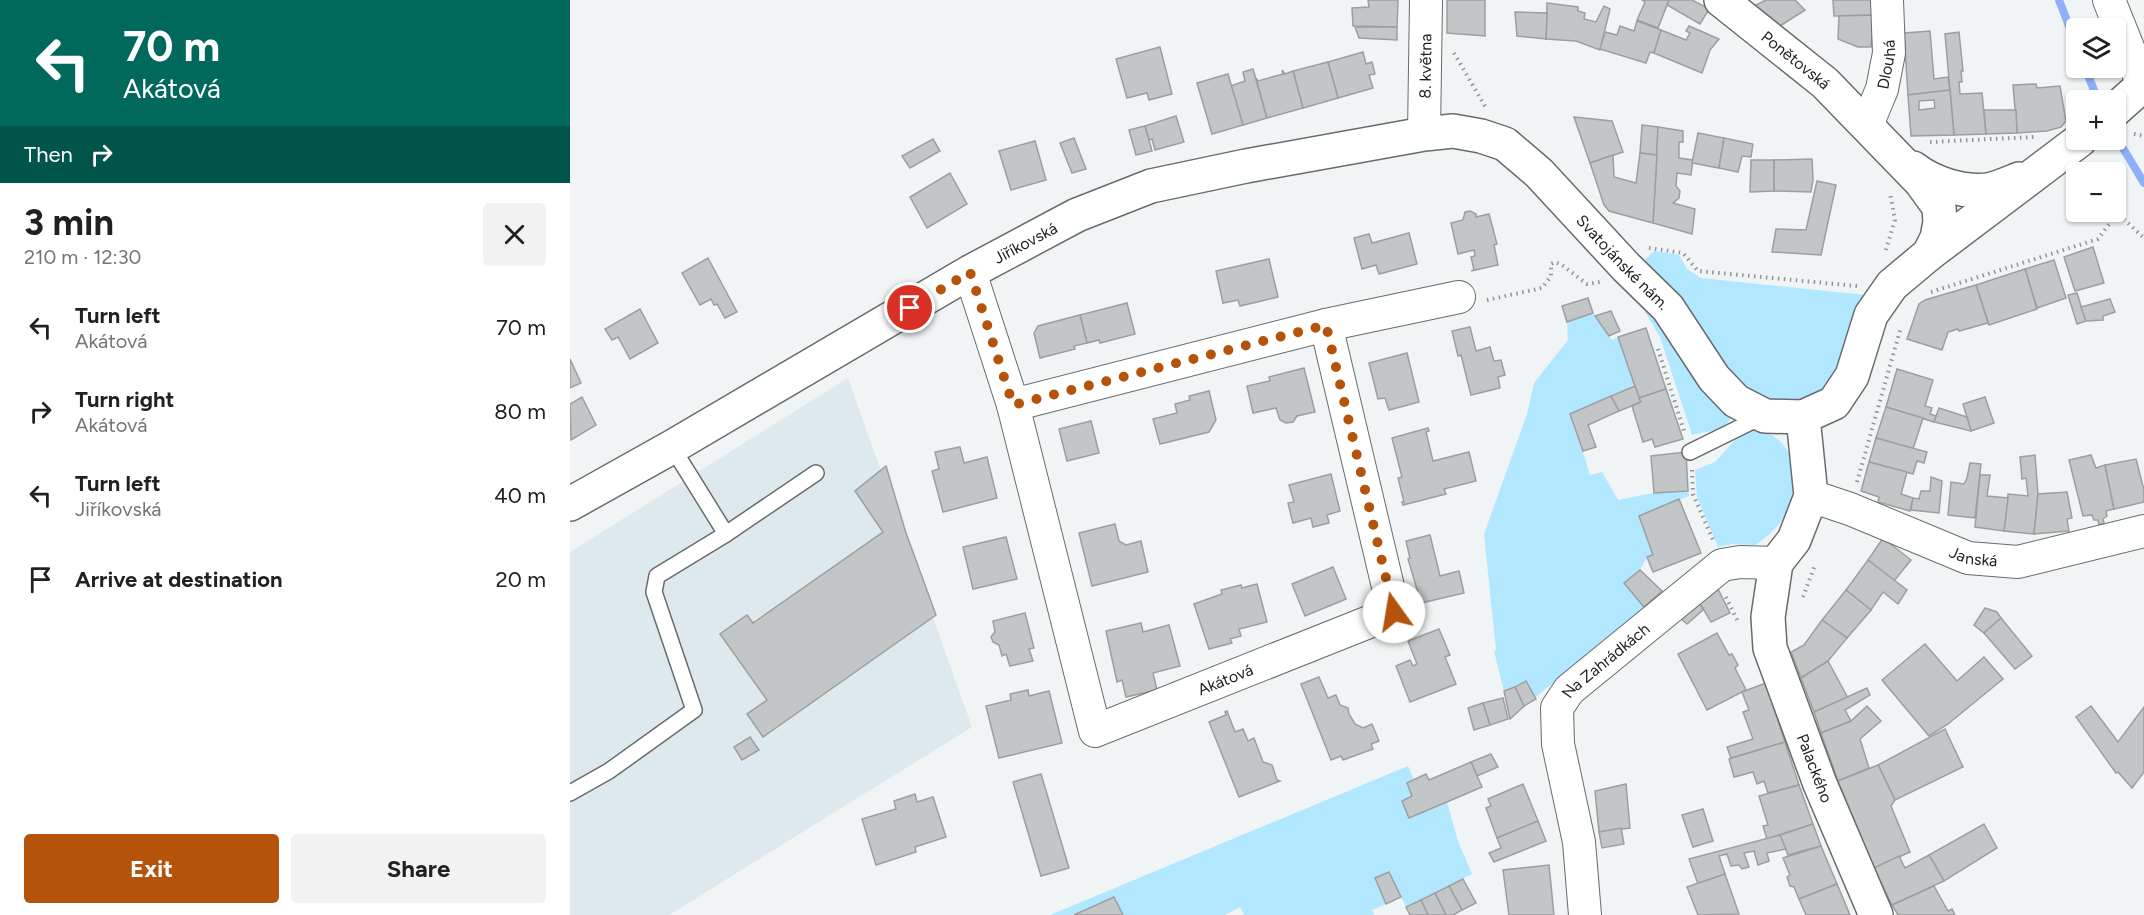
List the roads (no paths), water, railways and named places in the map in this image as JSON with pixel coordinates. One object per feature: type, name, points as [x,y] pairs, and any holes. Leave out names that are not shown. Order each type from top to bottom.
[{"type":"street","name":"8. května","points":[[1424,134],[1426,0]]},
{"type":"street","name":"Ponětovská","points":[[1721,0],[1825,82],[1867,125]]},
{"type":"street","name":"Dlouhá","points":[[1867,125],[1882,89],[1889,53],[1887,0]]},
{"type":"street","points":[[2109,0],[2132,103]]},
{"type":"street","name":"Svatojánské nám.","points":[[1867,125],[1921,182],[1939,207],[1940,222],[1937,238],[1929,254]]},
{"type":"street","name":"Svatojánské nám.","points":[[1424,134],[1453,131],[1481,135],[1505,144],[1539,173],[1626,267],[1668,308],[1714,378],[1736,401],[1765,416],[1803,417],[1834,403],[1852,376],[1871,315],[1886,279],[1929,254],[2066,150]]},
{"type":"street","name":"Jiříkovská","points":[[570,504],[672,447],[970,272],[1077,215],[1151,186],[1246,166],[1424,134]]},
{"type":"street","name":"Svatojánské nám.","points":[[1896,154],[1924,177],[1958,188],[1988,190],[2032,175]]},
{"type":"street","name":"Akátová","points":[[970,272],[1013,405],[1095,731],[1394,612],[1326,325]]},
{"type":"street","points":[[1013,405],[1326,325],[1459,297]]},
{"type":"street","points":[[1776,563],[1794,540],[1811,496],[1803,417]]},
{"type":"street","name":"Janská","points":[[1811,496],[1850,509],[1968,558],[2018,562],[2144,531]]},
{"type":"street","name":"Na Zahrádkách","points":[[1585,915],[1579,842],[1558,744],[1557,708],[1569,690],[1722,565],[1740,562],[1776,563]]},
{"type":"street","name":"Palackého","points":[[1776,563],[1768,618],[1770,648],[1820,784],[1876,915]]},
{"type":"lane","points":[[1690,452],[1765,416]]},
{"type":"lane","points":[[672,447],[726,534]]},
{"type":"lane","points":[[570,793],[609,771],[694,710],[654,592],[657,576],[726,534],[816,473]]},
{"type":"waterway","points":[[2059,0],[2066,18]]},
{"type":"waterway","points":[[2089,78],[2094,90]]},
{"type":"waterway","points":[[2124,150],[2144,183]]}]
